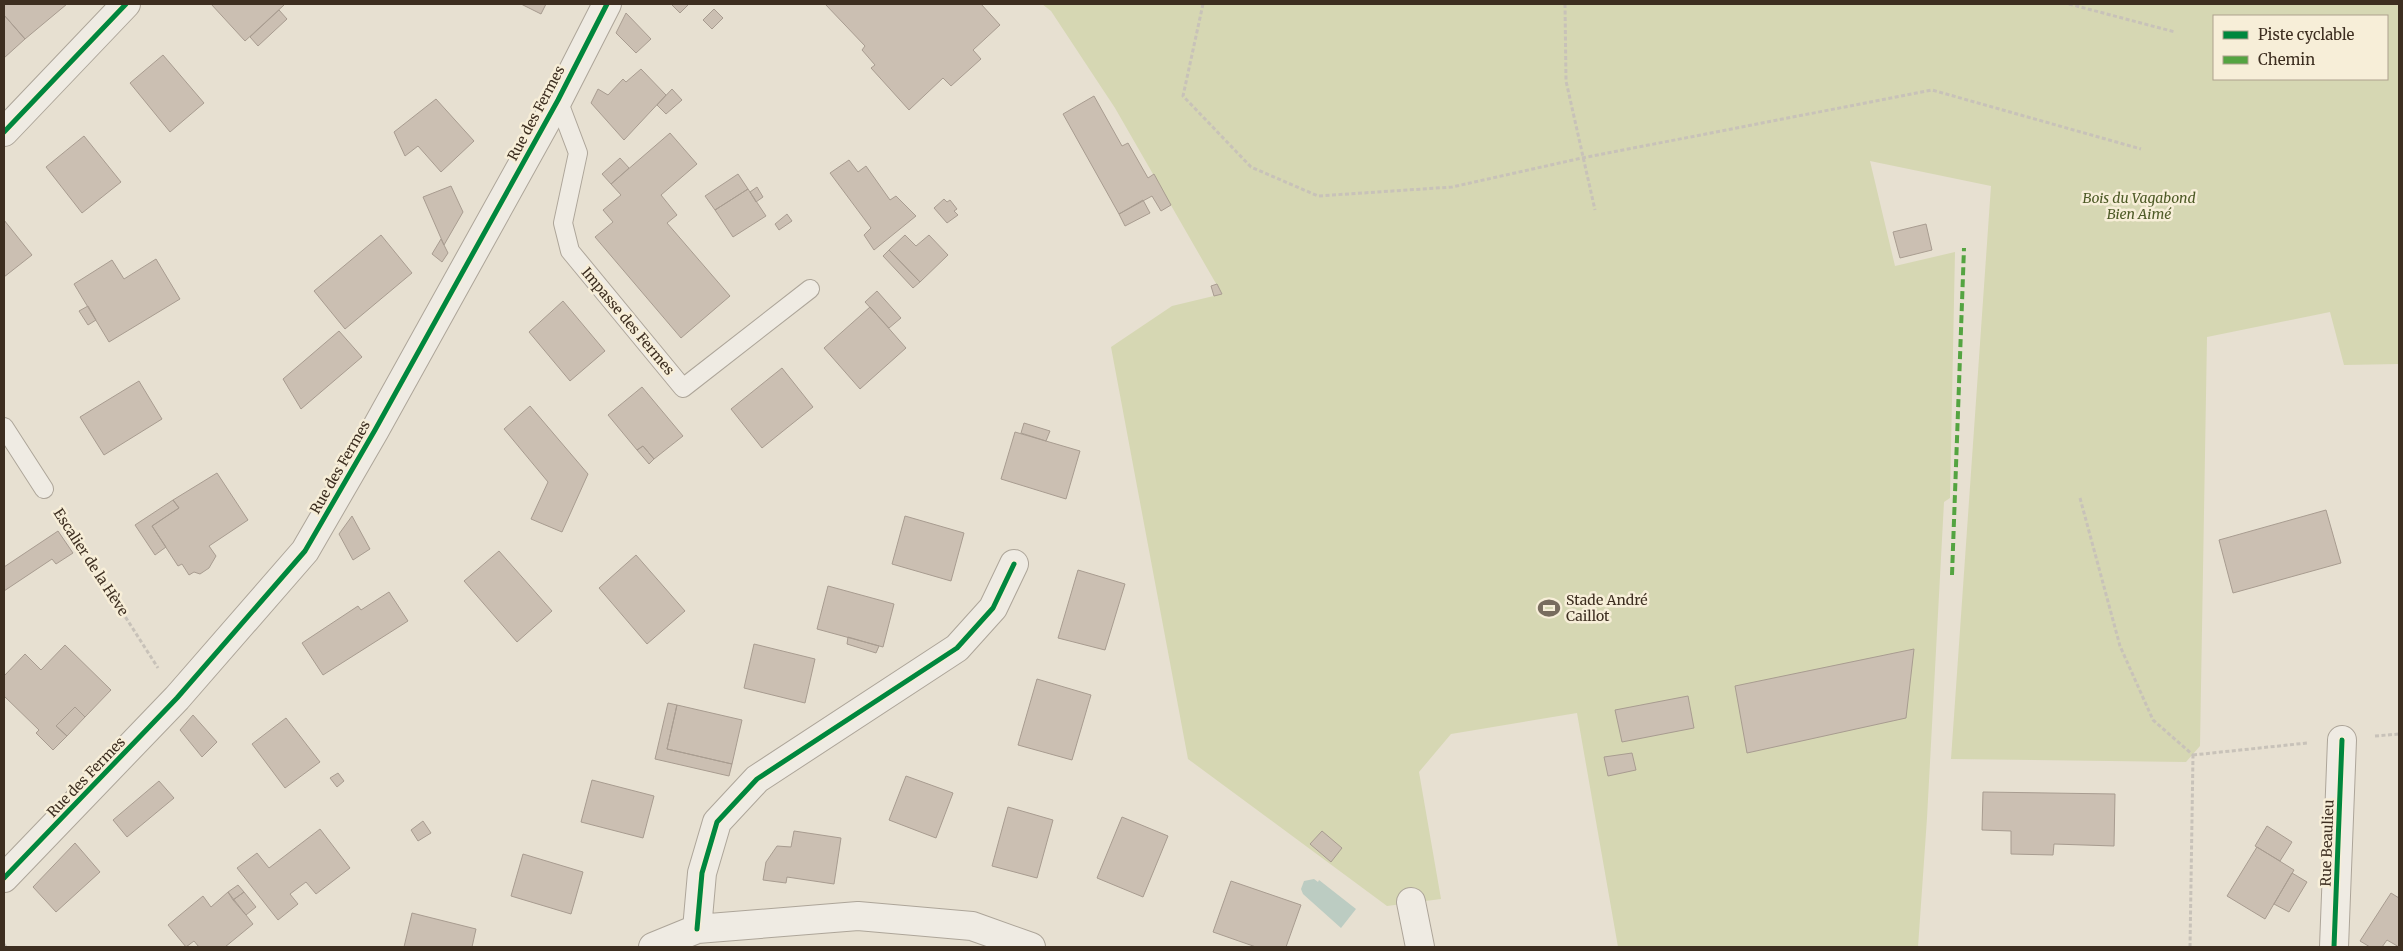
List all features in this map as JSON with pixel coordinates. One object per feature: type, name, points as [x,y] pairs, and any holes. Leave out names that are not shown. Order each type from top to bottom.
[{"type":"street","points":[[4,132],[126,4]]},
{"type":"street","name":"Rue des Fermes","points":[[4,878],[178,698],[305,550],[375,430],[558,100],[607,4]]},
{"type":"street","points":[[697,929],[702,873],[717,822],[757,779],[957,648],[993,608],[1014,564]]},
{"type":"street","name":"Rue Beaulieu","points":[[2334,947],[2342,740]]},
{"type":"street","points":[[1411,902],[1420,947]]},
{"type":"street","points":[[652,947],[697,929],[858,916],[972,926],[1031,947]]},
{"type":"lane","name":"Impasse des Fermes","points":[[558,100],[578,154],[563,223],[570,251],[683,388],[810,289]]},
{"type":"lane","points":[[4,427],[44,489]]},
{"type":"path","points":[[1202,4],[1182,96],[1251,167],[1318,196],[1452,186],[1582,158],[1932,90],[2141,149]]},
{"type":"path","points":[[1565,4],[1566,81],[1595,210]]},
{"type":"path","points":[[2069,4],[2175,32]]},
{"type":"path","points":[[2080,498],[2120,646],[2154,720],[2193,756],[2190,947]]},
{"type":"path","points":[[2193,756],[2399,734]]},
{"type":"green space","name":"Bois du Vagabond Bien Aimé","points":[[1042,4],[2399,4],[2399,364],[2344,365],[2330,312],[2207,337],[2200,746],[2186,762],[1951,759],[1991,186],[1870,161],[1895,266],[1955,252],[1950,498],[1944,502],[1918,947],[1618,947],[1577,713],[1451,734],[1419,772],[1441,899],[1387,906],[1188,759],[1111,347],[1172,306],[1222,294],[1115,108],[1051,11]]},
{"type":"shaded area","points":[[1314,879],[1318,882],[1319,880],[1356,909],[1341,928],[1303,894],[1301,889],[1304,881]]},
{"type":"building","points":[[4,4],[67,4],[25,39],[4,15]]},
{"type":"building","points":[[211,4],[283,4],[284,5],[245,41]]},
{"type":"building","points":[[521,4],[546,4],[541,14]]},
{"type":"building","points":[[671,4],[689,4],[680,13]]},
{"type":"building","points":[[825,4],[981,4],[1000,25],[973,50],[981,59],[951,86],[943,78],[909,110],[871,68],[875,65],[862,50],[865,46]]},
{"type":"building","points":[[714,9],[723,18],[712,29],[703,20]]},
{"type":"building","points":[[279,10],[287,19],[258,46],[250,37]]},
{"type":"building","points":[[626,13],[651,39],[636,53],[616,33]]},
{"type":"building","points":[[4,15],[25,39],[4,58]]},
{"type":"building","points":[[163,55],[204,103],[170,132],[130,83]]},
{"type":"building","points":[[641,69],[666,95],[624,140],[591,103],[598,89],[608,95],[623,79],[626,82]]},
{"type":"building","points":[[672,89],[682,100],[666,114],[657,105]]},
{"type":"building","points":[[1094,96],[1122,146],[1128,143],[1148,178],[1154,174],[1171,205],[1161,211],[1152,196],[1119,214],[1063,114]]},
{"type":"building","points":[[436,99],[474,141],[441,172],[418,146],[405,156],[394,132]]},
{"type":"building","points":[[670,133],[697,164],[661,195],[677,215],[667,223],[730,296],[681,338],[595,237],[613,222],[603,210],[621,195],[611,184]]},
{"type":"building","points":[[84,136],[121,182],[82,213],[46,167]]},
{"type":"building","points":[[620,158],[629,168],[611,184],[602,174]]},
{"type":"building","points":[[849,160],[858,172],[866,166],[890,200],[896,196],[916,216],[874,250],[864,235],[871,228],[830,173]]},
{"type":"building","points":[[738,174],[748,189],[715,210],[705,196]]},
{"type":"building","points":[[451,186],[463,212],[444,245],[423,197]]},
{"type":"building","points":[[757,187],[763,197],[756,202],[750,192]]},
{"type":"building","points":[[748,189],[766,216],[733,237],[715,210]]},
{"type":"building","points":[[944,199],[947,202],[950,200],[957,209],[954,211],[958,215],[947,223],[934,208]]},
{"type":"building","points":[[1143,200],[1150,213],[1125,226],[1119,214]]},
{"type":"building","points":[[787,214],[792,221],[779,230],[775,224]]},
{"type":"building","points":[[4,220],[32,255],[4,277]]},
{"type":"building","points":[[1926,224],[1932,250],[1900,258],[1893,232]]},
{"type":"building","points":[[381,235],[412,273],[345,329],[314,291]]},
{"type":"building","points":[[905,235],[916,246],[929,235],[948,255],[920,282],[889,250]]},
{"type":"building","points":[[441,239],[448,253],[442,262],[432,254]]},
{"type":"building","points":[[889,250],[920,282],[913,288],[883,256]]},
{"type":"building","points":[[156,259],[180,299],[109,342],[74,284],[112,260],[124,279]]},
{"type":"building","points":[[1217,284],[1222,294],[1214,296],[1211,286]]},
{"type":"building","points":[[877,291],[901,318],[889,328],[865,302]]},
{"type":"building","points":[[563,301],[605,351],[570,381],[529,332]]},
{"type":"building","points":[[88,306],[96,320],[88,325],[79,311]]},
{"type":"building","points":[[870,307],[906,348],[860,389],[824,348]]},
{"type":"building","points":[[339,331],[362,357],[301,409],[283,379]]},
{"type":"building","points":[[782,368],[813,407],[762,448],[731,409]]},
{"type":"building","points":[[139,381],[162,419],[104,455],[80,417]]},
{"type":"building","points":[[642,387],[683,436],[654,459],[643,446],[637,450],[608,415]]},
{"type":"building","points":[[530,406],[588,474],[562,532],[531,519],[548,482],[504,429]]},
{"type":"building","points":[[1024,423],[1050,431],[1046,441],[1021,433]]},
{"type":"building","points":[[1015,432],[1080,451],[1066,499],[1001,479]]},
{"type":"building","points":[[643,446],[654,459],[649,464],[637,450]]},
{"type":"building","points":[[217,473],[248,520],[209,546],[216,556],[209,568],[200,574],[194,572],[189,575],[182,564],[178,566],[152,526],[179,508],[173,500]]},
{"type":"building","points":[[173,500],[179,508],[152,526],[166,547],[155,555],[135,525]]},
{"type":"building","points":[[2326,510],[2341,563],[2233,593],[2219,540]]},
{"type":"building","points":[[352,516],[370,549],[353,560],[339,534]]},
{"type":"building","points":[[905,516],[964,533],[951,581],[892,564]]},
{"type":"building","points":[[58,531],[73,553],[56,564],[52,559],[4,591],[4,567]]},
{"type":"building","points":[[499,551],[552,611],[517,642],[464,581]]},
{"type":"building","points":[[636,555],[685,611],[647,644],[599,588]]},
{"type":"building","points":[[1078,570],[1125,584],[1105,650],[1058,638]]},
{"type":"building","points":[[828,586],[894,604],[883,647],[817,629]]},
{"type":"building","points":[[389,592],[408,621],[323,675],[302,643],[358,606],[361,610]]},
{"type":"building","points":[[848,637],[879,646],[876,653],[847,644]]},
{"type":"building","points":[[754,644],[815,659],[805,703],[744,688]]},
{"type":"building","points":[[65,645],[111,690],[85,717],[75,707],[56,726],[67,736],[53,750],[36,733],[39,730],[4,696],[4,676],[25,654],[41,670]]},
{"type":"building","points":[[1914,649],[1906,718],[1747,753],[1735,686]]},
{"type":"building","points":[[1037,679],[1091,695],[1072,760],[1018,745]]},
{"type":"building","points":[[1688,696],[1694,728],[1622,742],[1615,710]]},
{"type":"building","points":[[668,703],[677,705],[667,749],[732,764],[729,776],[655,759]]},
{"type":"building","points":[[677,705],[742,720],[732,764],[667,749]]},
{"type":"building","points":[[75,707],[85,717],[67,736],[56,726]]},
{"type":"building","points":[[193,715],[217,742],[202,757],[180,730]]},
{"type":"building","points":[[286,718],[320,762],[285,788],[252,744]]},
{"type":"building","points":[[1632,753],[1636,770],[1608,776],[1604,757]]},
{"type":"building","points":[[338,773],[344,781],[337,787],[330,778]]},
{"type":"building","points":[[906,776],[953,793],[936,838],[889,820]]},
{"type":"building","points":[[592,780],[654,796],[643,838],[581,822]]},
{"type":"building","points":[[159,781],[174,798],[127,837],[113,820]]},
{"type":"building","points":[[1983,792],[2115,794],[2114,846],[2054,844],[2053,855],[2011,854],[2011,831],[1982,830]]},
{"type":"building","points":[[1008,807],[1053,820],[1037,878],[992,866]]},
{"type":"building","points":[[1122,817],[1168,836],[1143,897],[1097,878]]},
{"type":"building","points":[[423,821],[431,833],[418,841],[411,830]]},
{"type":"building","points":[[2267,826],[2292,842],[2280,861],[2255,846]]},
{"type":"building","points":[[320,829],[350,868],[316,894],[306,882],[290,894],[298,904],[278,920],[237,868],[257,853],[269,868]]},
{"type":"building","points":[[794,831],[841,838],[834,884],[787,877],[786,883],[763,880],[766,862],[777,846],[791,847]]},
{"type":"building","points":[[1322,831],[1342,848],[1331,862],[1310,844]]},
{"type":"building","points":[[75,843],[100,872],[56,912],[33,887]]},
{"type":"building","points":[[2257,847],[2294,870],[2265,919],[2227,896]]},
{"type":"building","points":[[523,854],[583,872],[571,914],[511,896]]},
{"type":"building","points":[[2292,873],[2307,882],[2289,912],[2274,904]]},
{"type":"building","points":[[1231,881],[1301,905],[1286,947],[1256,947],[1213,932]]},
{"type":"building","points":[[238,885],[244,892],[233,900],[228,892]]},
{"type":"building","points":[[228,892],[253,924],[225,947],[199,947],[194,941],[186,947],[168,925],[203,896],[211,907]]},
{"type":"building","points":[[244,892],[256,907],[246,915],[233,900]]},
{"type":"building","points":[[2391,893],[2399,898],[2399,947],[2387,940],[2382,947],[2370,947],[2360,941]]},
{"type":"building","points":[[412,913],[476,929],[472,947],[404,947]]},
{"type":"marked path","points":[[1952,575],[1964,248]]},
{"type":"cycle path","points":[[4,132],[126,4]]},
{"type":"cycle path","points":[[4,878],[177,698],[305,551],[375,430],[558,100],[607,4]]},
{"type":"cycle path","points":[[697,929],[702,873],[717,822],[757,779],[957,648],[993,608],[1014,564]]},
{"type":"cycle path","points":[[2334,947],[2342,740]]},
{"type":"place","name":"Stade André Caillot","points":[[1549,608]]}]
